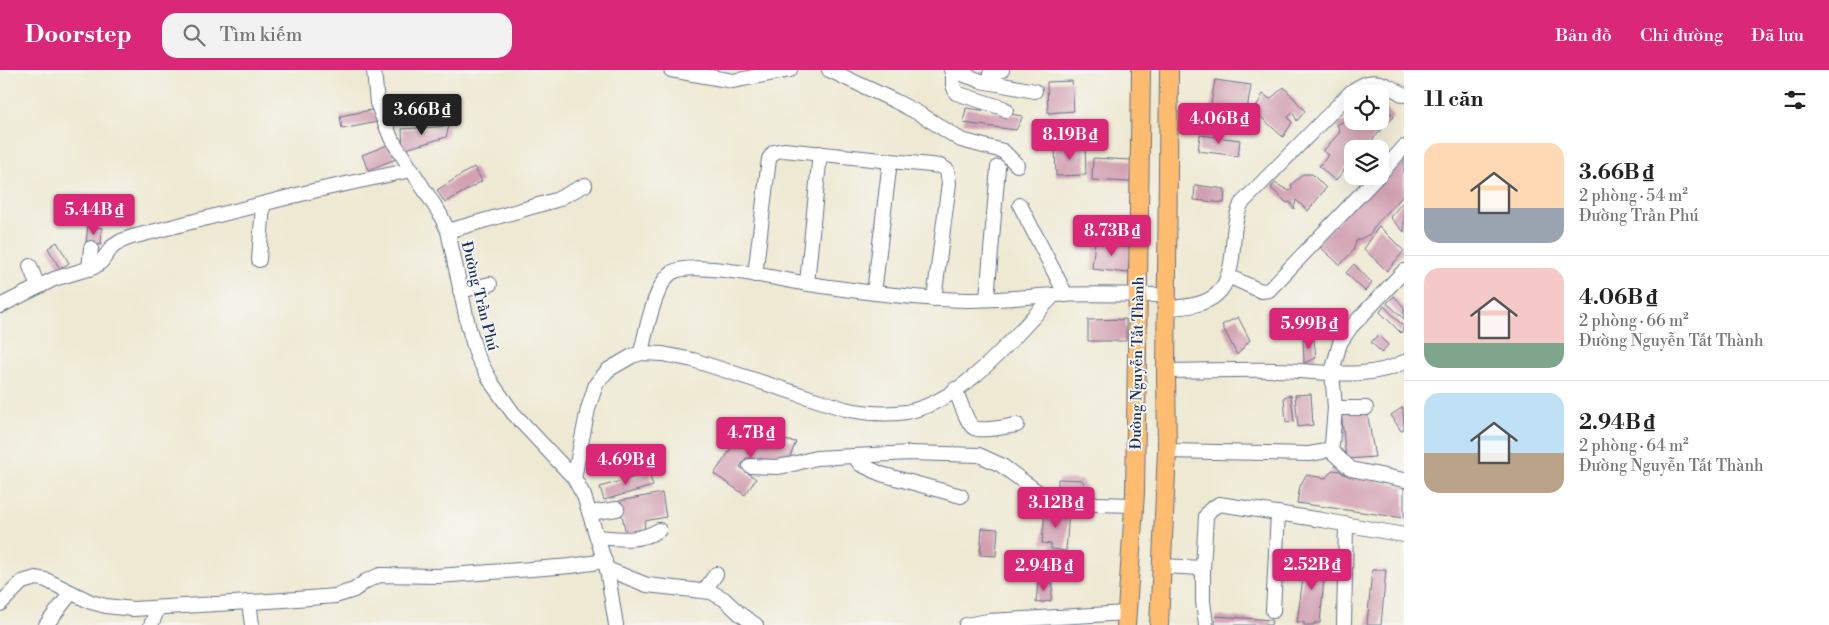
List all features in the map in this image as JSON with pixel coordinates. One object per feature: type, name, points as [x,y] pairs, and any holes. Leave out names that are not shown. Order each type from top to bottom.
[{"type":"main road","name":"Đường Nguyễn Tất Thành","points":[[1127,619],[1134,505],[1139,295],[1141,70]]},
{"type":"main road","name":"Đường Nguyễn Tất Thành","points":[[1159,625],[1167,451],[1169,70]]},
{"type":"street","name":"Đường Trần Phú","points":[[374,70],[375,89],[382,118],[391,138],[440,214],[448,231],[474,348],[483,370],[514,414],[574,478],[584,496],[606,565],[616,625]]},
{"type":"street","points":[[671,70],[733,81],[790,70]]},
{"type":"street","points":[[829,70],[922,115],[961,140],[1003,151],[1017,165]]},
{"type":"street","points":[[1006,110],[956,93],[953,85],[952,71],[993,74],[1036,91]]},
{"type":"street","points":[[641,354],[648,323],[665,279],[671,273],[685,269],[714,269],[807,284],[934,299],[987,299],[1060,295],[1139,295],[1188,307],[1202,304],[1215,296],[1224,286],[1228,276],[1233,253],[1236,215],[1241,204],[1361,84],[1372,81],[1378,82],[1404,95]]},
{"type":"street","points":[[1389,164],[1404,147]]},
{"type":"street","points":[[755,276],[769,159],[774,152],[784,150],[940,166],[947,170],[949,183],[934,299]]},
{"type":"street","points":[[807,284],[820,154]]},
{"type":"street","points":[[874,293],[890,161]]},
{"type":"street","points":[[987,299],[998,167]]},
{"type":"street","points":[[0,306],[54,279],[89,269],[100,262],[112,247],[127,239],[319,190],[411,170]]},
{"type":"street","points":[[448,231],[556,200],[585,185]]},
{"type":"street","points":[[1228,276],[1261,291],[1269,290],[1369,185]]},
{"type":"street","points":[[259,260],[263,204]]},
{"type":"street","points":[[1020,205],[1060,295]]},
{"type":"street","points":[[89,269],[91,248]]},
{"type":"street","points":[[30,266],[38,287]]},
{"type":"street","points":[[1330,449],[1335,408],[1332,372],[1340,343],[1350,328],[1404,270]]},
{"type":"street","points":[[460,291],[490,284]]},
{"type":"street","points":[[574,478],[588,409],[596,384],[608,370],[632,356],[663,354],[693,360],[845,409],[863,412],[895,413],[919,408],[955,389],[974,376],[1060,295]]},
{"type":"street","points":[[1166,371],[1275,370],[1372,372],[1404,362]]},
{"type":"street","points":[[955,389],[969,423],[973,427],[981,429],[1017,425]]},
{"type":"street","points":[[1335,408],[1366,408]]},
{"type":"street","points":[[1167,451],[1309,454],[1330,449]]},
{"type":"street","points":[[1330,449],[1350,469],[1404,480]]},
{"type":"street","points":[[750,466],[789,466],[816,458],[910,453],[979,455],[1002,465],[1049,500],[1058,503],[1134,505]]},
{"type":"street","points":[[854,456],[860,464],[881,474],[961,496]]},
{"type":"street","points":[[1206,625],[1203,601],[1203,568],[1206,516],[1210,510],[1219,504],[1404,535]]},
{"type":"street","points":[[590,513],[618,509]]},
{"type":"street","points":[[1273,611],[1278,513]]},
{"type":"street","points":[[1344,625],[1346,524]]},
{"type":"street","points":[[598,537],[634,539],[644,537],[659,530]]},
{"type":"street","points":[[0,604],[22,582],[36,578],[46,580],[91,602],[133,609],[335,596],[354,590],[380,574],[415,576],[606,565],[648,585],[705,590],[724,599],[740,614],[756,625]]},
{"type":"street","points":[[1162,566],[1203,568]]},
{"type":"street","points":[[705,590],[716,574]]},
{"type":"street","points":[[46,625],[71,593]]},
{"type":"street","points":[[249,602],[252,625]]},
{"type":"street","points":[[151,625],[158,608]]},
{"type":"street","points":[[966,625],[988,621],[1127,619]]},
{"type":"building","points":[[1215,80],[1251,85],[1246,116],[1210,110]]},
{"type":"building","points":[[1072,81],[1074,111],[1048,113],[1047,82]]},
{"type":"building","points":[[1284,87],[1305,111],[1297,121],[1293,113],[1288,117],[1292,123],[1283,137],[1254,111],[1263,94],[1270,99]]},
{"type":"building","points":[[966,108],[1023,116],[1016,130],[963,123]]},
{"type":"building","points":[[371,110],[383,121],[342,129],[340,116]]},
{"type":"building","points":[[1389,112],[1394,117],[1389,122]]},
{"type":"building","points":[[1344,122],[1344,130],[1381,130],[1372,140],[1344,140],[1344,170],[1335,181],[1319,166],[1329,155],[1323,151],[1340,132],[1337,125]]},
{"type":"building","points":[[449,126],[446,137],[403,150],[402,129]]},
{"type":"building","points":[[1200,135],[1240,140],[1238,156],[1198,151]]},
{"type":"building","points":[[390,144],[396,159],[368,170],[362,155]]},
{"type":"building","points":[[1085,146],[1086,175],[1056,176],[1055,147]]},
{"type":"building","points":[[1404,149],[1404,195],[1378,222],[1370,234],[1356,241],[1353,251],[1340,265],[1317,244],[1371,185],[1389,185],[1389,165]]},
{"type":"building","points":[[1093,158],[1131,160],[1130,182],[1092,180]]},
{"type":"building","points":[[474,167],[482,181],[445,203],[437,190]]},
{"type":"building","points":[[1303,174],[1312,174],[1326,188],[1308,211],[1296,200],[1294,209],[1290,202],[1287,203],[1271,188],[1275,183],[1289,191],[1292,188],[1291,185]]},
{"type":"building","points":[[1195,185],[1225,189],[1224,203],[1194,200]]},
{"type":"building","points":[[1402,203],[1404,205],[1404,232],[1390,217]]},
{"type":"building","points":[[88,226],[102,228],[101,245],[86,243]]},
{"type":"building","points":[[1379,226],[1404,251],[1387,271],[1364,249]]},
{"type":"building","points":[[1095,241],[1131,245],[1128,273],[1092,269]]},
{"type":"building","points":[[57,242],[69,263],[60,269],[48,248]]},
{"type":"building","points":[[1354,264],[1372,283],[1365,291],[1346,273]]},
{"type":"building","points":[[1394,296],[1404,307],[1404,319],[1387,303]]},
{"type":"building","points":[[1384,306],[1404,327],[1401,333],[1380,312]]},
{"type":"building","points":[[1238,317],[1250,340],[1237,355],[1222,325]]},
{"type":"building","points":[[1126,319],[1126,341],[1088,341],[1088,320]]},
{"type":"building","points":[[1378,335],[1388,345],[1382,353],[1371,342]]},
{"type":"building","points":[[1314,339],[1316,358],[1304,363],[1303,340]]},
{"type":"building","points":[[1311,394],[1313,425],[1298,427],[1295,395]]},
{"type":"building","points":[[1291,395],[1294,421],[1286,423],[1284,397]]},
{"type":"building","points":[[1403,407],[1404,429],[1401,431],[1391,415]]},
{"type":"building","points":[[1341,411],[1367,412],[1375,457],[1346,459]]},
{"type":"building","points":[[741,434],[796,442],[788,461],[746,458],[740,467],[756,479],[745,495],[714,474]]},
{"type":"building","points":[[1332,470],[1404,487],[1404,518],[1297,503],[1300,486],[1306,475],[1326,478]]},
{"type":"building","points":[[649,473],[653,486],[604,500],[600,487]]},
{"type":"building","points":[[1058,479],[1082,480],[1091,498],[1058,497]]},
{"type":"building","points":[[662,493],[666,517],[645,521],[644,531],[626,534],[619,501]]},
{"type":"building","points":[[1045,510],[1069,511],[1066,551],[1051,549],[1051,544],[1042,543]]},
{"type":"building","points":[[982,528],[998,529],[996,556],[980,555]]},
{"type":"building","points":[[1306,556],[1326,558],[1320,623],[1314,623],[1314,625],[1304,625],[1304,622],[1297,622]]},
{"type":"building","points":[[1372,570],[1386,570],[1381,625],[1367,625]]},
{"type":"building","points":[[1038,581],[1053,583],[1051,601],[1036,603]]},
{"type":"building","points":[[1216,616],[1272,620],[1271,625],[1215,625]]}]
